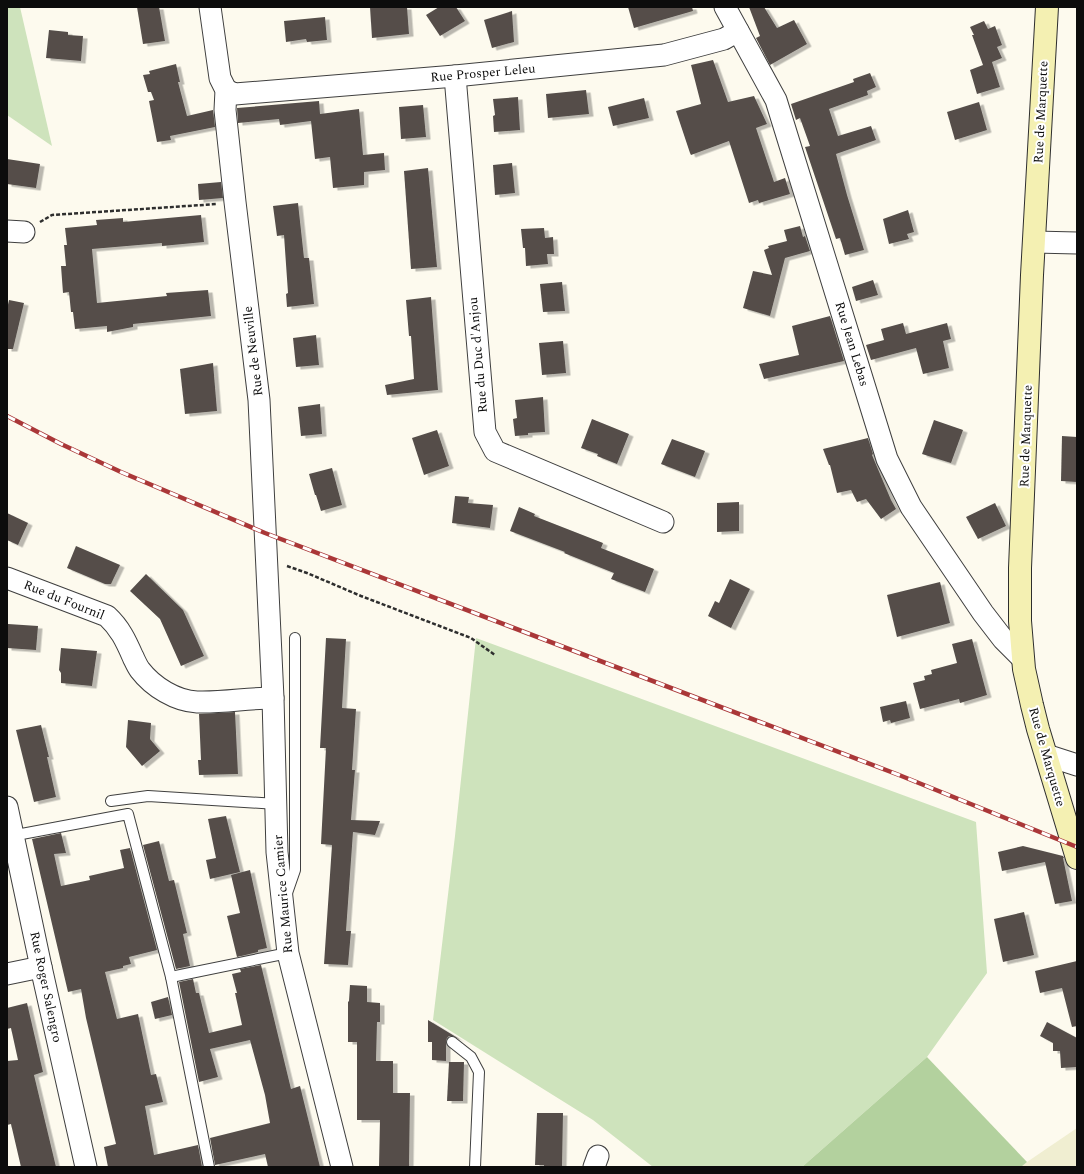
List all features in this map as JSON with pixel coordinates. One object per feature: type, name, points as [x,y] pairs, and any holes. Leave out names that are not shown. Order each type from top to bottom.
[{"type":"street","points":[[210,7],[220,78],[226,90]]},
{"type":"street","name":"Rue Jean Lebas","points":[[725,7],[776,100],[887,459],[911,507],[923,526],[983,613],[1003,639],[1022,658]]},
{"type":"street","name":"Rue de Marquette","points":[[1047,7],[1034,242],[1020,568],[1020,626],[1022,658],[1032,705],[1077,858]]},
{"type":"street","name":"Rue Prosper Leleu","points":[[226,90],[235,94],[455,76],[664,55],[724,39],[738,31]]},
{"type":"street","name":"Rue du Duc d'Anjou","points":[[455,76],[485,432],[495,451],[663,522]]},
{"type":"street","name":"Rue de Neuville","points":[[226,90],[226,110],[235,202],[259,400],[269,614]]},
{"type":"street","points":[[1034,242],[1077,243]]},
{"type":"street","name":"Rue du Fournil","points":[[7,578],[107,616],[122,633],[140,670],[152,683],[166,693],[196,702],[273,698]]},
{"type":"street","name":"Rue Maurice Camier","points":[[269,614],[277,804],[277,852],[288,953],[342,1167]]},
{"type":"street","points":[[1046,755],[1077,765]]},
{"type":"street","name":"Rue Roger Salengro","points":[[7,807],[10,837],[86,1167]]},
{"type":"street","points":[[7,974],[41,967]]},
{"type":"lane","points":[[283,905],[295,870],[295,638]]},
{"type":"lane","points":[[111,801],[148,796],[277,804]]},
{"type":"lane","points":[[10,837],[128,814],[170,977],[209,1167]]},
{"type":"lane","points":[[170,977],[288,953]]},
{"type":"lane","points":[[452,1042],[471,1057],[479,1072],[475,1167]]},
{"type":"path","points":[[15,232],[52,215],[235,202]]},
{"type":"path","points":[[267,567],[284,565],[307,573],[361,596],[471,638],[495,655]]},
{"type":"shaded area","points":[[1077,1128],[1077,1167],[1021,1167],[1027,1162]]},
{"type":"green space","points":[[20,7],[52,146],[7,115],[7,8]]},
{"type":"green space","points":[[476,638],[976,822],[987,973],[927,1057],[802,1167],[653,1167],[593,1120],[433,1020],[455,836]]},
{"type":"green space","points":[[927,1057],[1027,1162],[1021,1167],[802,1167]]},
{"type":"building","points":[[137,7],[159,7],[165,41],[143,44]]},
{"type":"building","points":[[370,7],[407,7],[409,34],[372,38]]},
{"type":"building","points":[[439,7],[456,7],[465,21],[440,36],[426,15]]},
{"type":"building","points":[[628,7],[692,7],[693,11],[634,28]]},
{"type":"building","points":[[749,7],[764,7],[777,28],[794,20],[807,44],[770,65],[756,38],[760,36]]},
{"type":"building","points":[[512,11],[514,42],[492,48],[484,20]]},
{"type":"building","points":[[325,17],[327,40],[307,42],[306,39],[286,42],[284,21]]},
{"type":"building","points":[[984,21],[988,29],[995,26],[1002,45],[997,47],[1002,58],[992,62],[1000,87],[977,94],[970,70],[983,65],[970,27]]},
{"type":"building","points":[[49,30],[68,32],[68,35],[83,36],[81,61],[46,58]]},
{"type":"building","points":[[713,60],[728,102],[754,96],[767,124],[756,128],[774,182],[785,178],[790,194],[759,203],[758,200],[749,203],[729,141],[691,155],[676,111],[701,104],[691,65]]},
{"type":"building","points":[[176,64],[180,82],[178,82],[187,116],[213,110],[215,127],[170,136],[171,140],[157,142],[149,101],[154,100],[151,92],[148,92],[143,75],[150,74],[149,71]]},
{"type":"building","points":[[870,73],[876,87],[867,91],[868,95],[829,109],[838,136],[871,126],[876,140],[836,154],[864,250],[845,255],[840,238],[836,239],[805,147],[810,146],[800,118],[796,120],[791,104],[854,82],[853,79]]},
{"type":"building","points":[[586,90],[589,114],[548,118],[546,94]]},
{"type":"building","points":[[518,97],[520,130],[494,132],[493,116],[495,115],[493,99]]},
{"type":"building","points":[[644,98],[649,118],[613,126],[608,107]]},
{"type":"building","points":[[319,101],[320,114],[359,109],[363,155],[384,153],[385,170],[364,172],[364,185],[333,188],[330,157],[315,159],[311,121],[280,125],[279,119],[238,123],[237,108]]},
{"type":"building","points":[[979,102],[987,130],[955,140],[947,112]]},
{"type":"building","points":[[423,105],[426,137],[401,139],[399,107]]},
{"type":"building","points":[[7,159],[40,164],[36,188],[7,184]]},
{"type":"building","points":[[512,163],[515,193],[495,195],[493,165]]},
{"type":"building","points":[[428,168],[437,267],[411,269],[404,171]]},
{"type":"building","points":[[221,182],[223,198],[199,200],[198,184]]},
{"type":"building","points":[[298,203],[304,258],[309,258],[314,304],[287,307],[286,294],[288,293],[284,235],[277,236],[273,206]]},
{"type":"building","points":[[908,210],[914,232],[907,234],[909,239],[889,244],[883,219]]},
{"type":"building","points":[[201,215],[204,242],[162,246],[162,243],[92,249],[97,303],[167,296],[166,293],[208,290],[211,316],[133,324],[133,327],[107,332],[107,326],[75,329],[73,312],[71,312],[69,292],[63,293],[61,266],[66,266],[64,245],[67,245],[65,228],[97,225],[96,220],[123,218],[123,222]]},
{"type":"building","points":[[800,226],[803,237],[805,236],[810,251],[785,258],[770,316],[743,308],[753,271],[772,275],[764,250],[769,248],[768,246],[787,241],[784,230]]},
{"type":"building","points":[[544,228],[545,238],[553,237],[554,254],[547,254],[548,264],[526,266],[525,248],[523,248],[521,229]]},
{"type":"building","points":[[873,280],[878,295],[856,301],[852,287]]},
{"type":"building","points":[[562,282],[565,311],[543,312],[540,284]]},
{"type":"building","points":[[431,297],[438,390],[387,395],[385,385],[414,379],[411,336],[409,336],[406,300]]},
{"type":"building","points":[[9,300],[24,303],[13,349],[7,349],[7,309]]},
{"type":"building","points":[[830,316],[844,361],[764,379],[759,364],[799,355],[792,326]]},
{"type":"building","points":[[903,323],[906,334],[947,323],[951,339],[943,341],[949,368],[923,374],[916,348],[871,360],[866,345],[884,340],[881,329]]},
{"type":"building","points":[[316,335],[319,365],[296,367],[293,338]]},
{"type":"building","points":[[563,341],[566,373],[542,375],[539,343]]},
{"type":"building","points":[[213,363],[217,411],[185,414],[180,369]]},
{"type":"building","points":[[543,397],[545,432],[528,433],[528,435],[515,436],[513,419],[517,418],[515,400]]},
{"type":"building","points":[[320,404],[322,434],[301,436],[298,407]]},
{"type":"building","points":[[592,419],[629,434],[617,464],[597,456],[598,454],[581,448]]},
{"type":"building","points":[[934,420],[963,430],[951,463],[922,454]]},
{"type":"building","points":[[437,430],[449,466],[424,475],[412,438]]},
{"type":"building","points":[[1062,436],[1077,437],[1077,482],[1061,481]]},
{"type":"building","points":[[868,438],[873,454],[872,455],[896,509],[881,519],[866,499],[857,502],[851,490],[837,493],[830,465],[823,449]]},
{"type":"building","points":[[672,439],[705,451],[695,477],[661,464]]},
{"type":"building","points":[[332,468],[342,505],[321,511],[309,474]]},
{"type":"building","points":[[455,496],[469,497],[468,503],[493,505],[490,528],[452,523]]},
{"type":"building","points":[[739,502],[739,531],[717,532],[717,503]]},
{"type":"building","points":[[995,503],[1006,526],[978,539],[966,517]]},
{"type":"building","points":[[519,507],[535,514],[534,516],[603,543],[601,548],[654,569],[645,592],[611,579],[614,573],[510,531]]},
{"type":"building","points":[[7,513],[28,523],[18,545],[7,540]]},
{"type":"building","points":[[76,546],[120,565],[111,584],[105,584],[67,568]]},
{"type":"building","points":[[146,574],[183,610],[204,656],[181,666],[160,619],[130,591]]},
{"type":"building","points":[[730,579],[750,589],[731,628],[708,616],[715,601],[719,603]]},
{"type":"building","points":[[940,582],[950,623],[897,637],[887,595]]},
{"type":"building","points":[[8,624],[38,626],[36,650],[7,648]]},
{"type":"building","points":[[326,638],[346,639],[342,708],[356,709],[352,770],[355,770],[351,820],[380,821],[375,835],[353,832],[346,931],[351,931],[348,965],[324,964],[332,845],[321,844],[326,748],[320,748]]},
{"type":"building","points":[[972,639],[987,695],[960,703],[959,699],[920,709],[913,683],[925,680],[924,676],[932,674],[931,670],[957,663],[952,644]]},
{"type":"building","points":[[61,648],[97,651],[92,686],[61,683],[61,673],[59,670]]},
{"type":"building","points":[[906,701],[910,718],[891,723],[890,720],[883,722],[880,707]]},
{"type":"building","points":[[235,712],[238,774],[199,775],[198,760],[201,760],[199,714]]},
{"type":"building","points":[[128,720],[151,723],[150,739],[160,751],[142,766],[126,747]]},
{"type":"building","points":[[41,725],[49,757],[47,757],[56,797],[34,802],[16,730]]},
{"type":"building","points":[[226,816],[240,872],[210,879],[206,860],[216,858],[208,819]]},
{"type":"building","points":[[61,833],[66,853],[54,854],[61,886],[90,880],[89,876],[124,868],[120,850],[130,848],[157,950],[129,957],[131,964],[123,966],[123,968],[105,972],[117,1019],[138,1014],[151,1075],[156,1074],[163,1102],[145,1106],[154,1155],[198,1145],[202,1167],[108,1167],[104,1147],[116,1144],[86,1018],[81,989],[68,992],[32,839]]},
{"type":"building","points":[[159,841],[169,881],[174,880],[187,933],[183,934],[190,966],[176,969],[143,845]]},
{"type":"building","points":[[1023,846],[1063,856],[1072,901],[1055,904],[1045,862],[1002,871],[998,852]]},
{"type":"building","points":[[250,870],[267,948],[258,950],[258,952],[237,957],[227,916],[240,913],[231,875]]},
{"type":"building","points":[[1024,912],[1034,955],[1003,962],[994,919]]},
{"type":"building","points":[[1077,961],[1077,1026],[1072,1027],[1062,988],[1040,993],[1035,971]]},
{"type":"building","points":[[261,965],[291,1089],[300,1086],[320,1167],[268,1167],[265,1154],[215,1165],[210,1138],[270,1123],[265,1095],[250,1040],[210,1049],[218,1077],[199,1082],[179,982],[193,979],[196,993],[199,993],[209,1033],[242,1025],[235,993],[237,993],[232,974],[241,972],[240,969]]},
{"type":"building","points":[[350,985],[367,986],[367,1002],[380,1003],[380,1022],[377,1022],[376,1061],[393,1061],[393,1093],[410,1093],[409,1167],[379,1167],[380,1120],[357,1120],[357,1042],[348,1042],[348,1002]]},
{"type":"building","points":[[168,997],[172,1015],[155,1019],[151,1002]]},
{"type":"building","points":[[27,1003],[43,1072],[34,1075],[56,1167],[21,1167],[11,1124],[7,1125],[7,1061],[18,1060],[11,1028],[7,1029],[7,1008]]},
{"type":"building","points":[[428,1020],[461,1040],[453,1036],[449,1036],[447,1038],[446,1061],[432,1060],[432,1042],[428,1042]]},
{"type":"building","points":[[1047,1022],[1077,1038],[1077,1067],[1061,1068],[1060,1051],[1053,1051],[1053,1043],[1040,1036]]},
{"type":"building","points":[[449,1062],[464,1062],[463,1101],[447,1101]]},
{"type":"building","points":[[537,1113],[563,1113],[562,1167],[544,1167],[544,1165],[535,1165]]},
{"type":"railway","points":[[7,416],[61,444],[121,472],[265,533],[899,775],[1077,847]]}]
